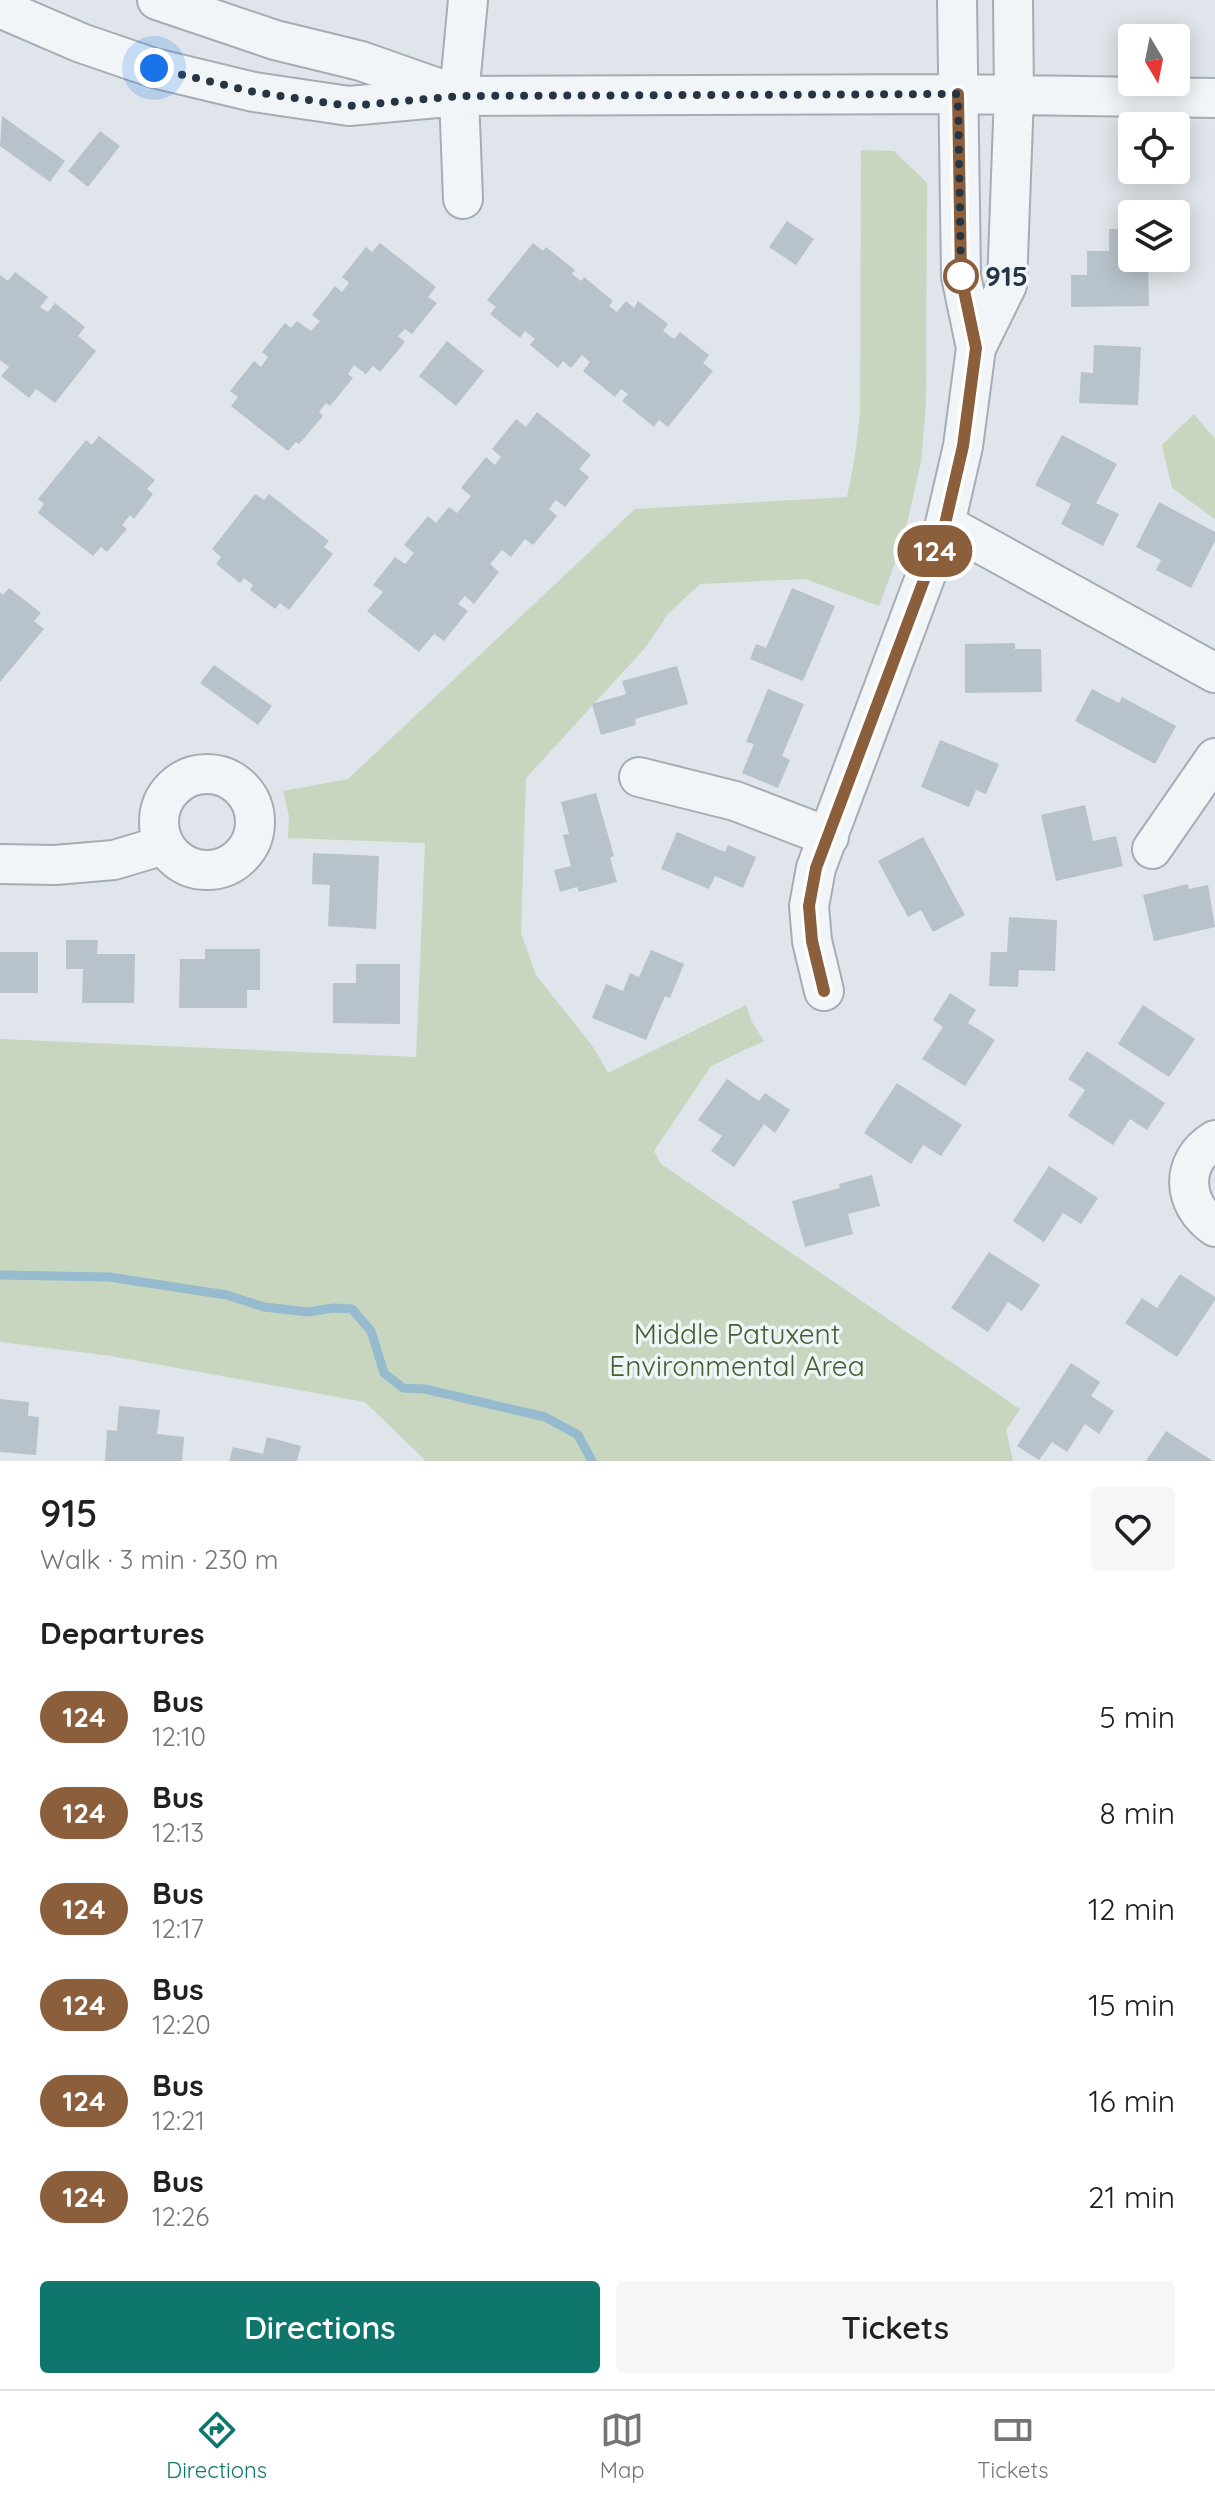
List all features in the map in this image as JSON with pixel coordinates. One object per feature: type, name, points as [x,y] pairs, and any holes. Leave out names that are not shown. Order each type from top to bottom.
[{"type":"street","points":[[157,0],[275,40],[361,61],[459,96]]},
{"type":"street","points":[[463,199],[459,96],[468,0]]},
{"type":"street","points":[[957,0],[961,276],[976,348]]},
{"type":"street","points":[[824,991],[812,941],[809,906],[816,868],[945,524],[963,446],[976,348],[1007,285],[1014,95],[1013,0]]},
{"type":"street","points":[[4,11],[81,43],[154,68],[254,92],[349,106],[459,96],[958,94],[1215,98]]},
{"type":"street","points":[[945,524],[1215,673]]},
{"type":"street","points":[[1152,849],[1215,758]]},
{"type":"street","points":[[639,777],[735,801],[829,837]]},
{"type":"street","points":[[0,864],[55,865],[114,860],[164,845]]},
{"type":"street","points":[[1215,1140],[1204,1147],[1191,1166],[1188,1183],[1191,1201],[1201,1217],[1215,1227]]},
{"type":"green space","name":"Middle Patuxent Environmental Area","points":[[861,150],[894,151],[927,183],[926,404],[921,462],[903,541],[879,606],[805,579],[700,584],[668,614],[645,648],[526,778],[521,933],[536,975],[594,1048],[608,1073],[746,1005],[764,1041],[711,1066],[654,1151],[661,1164],[1020,1409],[1006,1430],[1013,1461],[426,1461],[365,1402],[111,1356],[0,1342],[0,1039],[416,1057],[425,843],[288,838],[289,816],[283,791],[348,779],[635,509],[847,497],[860,412]]},
{"type":"green space","points":[[1194,414],[1215,439],[1215,519],[1172,488],[1162,445]]},
{"type":"building","points":[[2,116],[65,161],[50,182],[0,146]]},
{"type":"building","points":[[100,131],[120,146],[88,187],[68,171]]},
{"type":"building","points":[[787,221],[814,239],[796,265],[769,247]]},
{"type":"building","points":[[1109,229],[1118,229],[1118,272],[1148,272],[1149,306],[1071,307],[1071,275],[1087,275],[1087,251],[1109,251]]},
{"type":"building","points":[[380,243],[436,287],[428,297],[437,303],[412,334],[405,329],[398,336],[405,342],[380,372],[373,366],[366,374],[354,365],[348,374],[353,378],[330,406],[326,403],[319,412],[323,416],[299,444],[296,442],[288,451],[231,406],[238,397],[230,391],[254,361],[261,367],[268,357],[262,352],[285,323],[291,328],[297,321],[311,331],[320,321],[312,315],[335,286],[342,292],[349,283],[342,277],[366,247],[372,252]]},
{"type":"building","points":[[533,243],[543,251],[546,247],[575,270],[572,274],[581,281],[584,277],[613,301],[609,306],[617,312],[626,301],[634,308],[638,301],[668,324],[663,331],[674,339],[680,332],[709,355],[703,363],[713,371],[668,427],[659,420],[654,427],[622,401],[628,394],[621,389],[615,397],[583,371],[590,362],[582,355],[571,368],[563,361],[558,368],[530,345],[535,339],[525,331],[520,338],[490,314],[496,307],[487,300]]},
{"type":"building","points":[[15,272],[48,297],[40,307],[48,312],[55,303],[85,327],[78,336],[96,351],[55,403],[36,389],[29,398],[1,376],[9,367],[0,360],[0,275],[8,281]]},
{"type":"building","points":[[447,341],[484,371],[456,406],[419,376]]},
{"type":"building","points":[[1094,345],[1141,347],[1138,405],[1079,403],[1081,372],[1093,373]]},
{"type":"building","points":[[537,412],[591,455],[579,469],[589,477],[565,507],[556,500],[549,509],[557,516],[533,545],[525,539],[511,557],[502,550],[490,564],[499,572],[474,604],[465,596],[458,604],[468,611],[444,641],[434,634],[419,652],[367,611],[383,592],[373,585],[395,557],[405,564],[414,553],[404,545],[428,516],[436,523],[449,507],[457,513],[471,496],[461,488],[486,457],[495,465],[501,457],[492,449],[516,419],[526,427]]},
{"type":"building","points":[[1062,435],[1117,464],[1096,503],[1119,514],[1103,546],[1061,524],[1071,504],[1035,485]]},
{"type":"building","points":[[99,436],[155,480],[147,489],[153,494],[134,519],[130,515],[122,525],[127,529],[107,552],[101,547],[93,556],[38,513],[44,504],[38,499],[86,440],[92,445]]},
{"type":"building","points":[[255,494],[264,500],[269,494],[329,541],[324,547],[333,554],[289,610],[280,603],[275,609],[250,590],[253,585],[244,578],[240,583],[216,564],[221,557],[212,549]]},
{"type":"building","points":[[1159,502],[1215,532],[1215,541],[1191,588],[1156,570],[1161,560],[1136,547]]},
{"type":"building","points":[[9,588],[41,613],[34,621],[44,629],[0,682],[0,592],[3,595]]},
{"type":"building","points":[[792,588],[835,606],[803,681],[750,659],[756,644],[766,648]]},
{"type":"building","points":[[1015,643],[1015,649],[1041,649],[1042,692],[965,693],[965,644]]},
{"type":"building","points":[[214,665],[272,706],[258,725],[200,683]]},
{"type":"building","points":[[677,666],[688,704],[635,719],[636,725],[601,735],[592,704],[626,694],[622,681]]},
{"type":"building","points":[[768,689],[804,704],[782,756],[790,760],[778,788],[742,773],[754,744],[746,742]]},
{"type":"building","points":[[1092,689],[1119,703],[1122,697],[1176,726],[1155,764],[1075,721]]},
{"type":"building","points":[[940,740],[999,764],[986,794],[976,790],[969,807],[921,787]]},
{"type":"building","points":[[596,793],[614,856],[610,858],[617,882],[579,892],[577,887],[560,892],[554,870],[571,866],[563,835],[569,834],[561,802]]},
{"type":"building","points":[[1085,805],[1093,841],[1116,836],[1123,866],[1056,881],[1041,815]]},
{"type":"building","points":[[677,832],[725,852],[728,845],[756,857],[743,888],[715,876],[709,889],[661,869]]},
{"type":"building","points":[[923,837],[965,915],[933,932],[921,910],[908,917],[878,861]]},
{"type":"building","points":[[313,853],[379,856],[376,929],[328,926],[330,885],[312,884]]},
{"type":"building","points":[[1188,884],[1189,889],[1208,885],[1215,927],[1154,941],[1143,895]]},
{"type":"building","points":[[1009,917],[1057,920],[1055,971],[1019,970],[1018,987],[989,986],[991,952],[1007,952]]},
{"type":"building","points":[[66,940],[98,940],[97,954],[135,954],[134,1003],[82,1003],[83,969],[66,969]]},
{"type":"building","points":[[205,949],[260,949],[260,990],[247,990],[247,1008],[179,1008],[180,959],[205,959]]},
{"type":"building","points":[[651,950],[684,964],[670,998],[665,996],[646,1040],[592,1018],[606,984],[623,991],[630,973],[639,977]]},
{"type":"building","points":[[0,952],[38,952],[38,993],[0,993]]},
{"type":"building","points":[[356,964],[400,964],[400,1024],[333,1023],[333,983],[356,983]]},
{"type":"building","points":[[950,993],[976,1010],[968,1023],[995,1040],[965,1086],[922,1059],[943,1027],[933,1020]]},
{"type":"building","points":[[1143,1005],[1195,1039],[1169,1077],[1118,1044]]},
{"type":"building","points":[[1087,1051],[1165,1103],[1147,1130],[1130,1119],[1113,1145],[1068,1116],[1085,1090],[1068,1079]]},
{"type":"building","points":[[727,1079],[759,1101],[765,1093],[790,1110],[775,1133],[764,1124],[734,1167],[711,1151],[722,1136],[698,1120]]},
{"type":"building","points":[[897,1083],[962,1125],[941,1156],[923,1145],[911,1164],[864,1133]]},
{"type":"building","points":[[1049,1166],[1098,1198],[1081,1224],[1063,1213],[1044,1242],[1013,1221]]},
{"type":"building","points":[[872,1175],[880,1206],[848,1214],[853,1234],[805,1247],[792,1201],[840,1188],[839,1184]]},
{"type":"building","points":[[989,1252],[1040,1285],[1022,1311],[1008,1302],[988,1332],[951,1308]]},
{"type":"building","points":[[1180,1274],[1215,1297],[1215,1300],[1177,1357],[1125,1323],[1142,1298],[1157,1308]]},
{"type":"building","points":[[1071,1363],[1100,1382],[1091,1396],[1114,1411],[1099,1434],[1085,1424],[1067,1452],[1052,1442],[1039,1460],[1017,1446]]},
{"type":"building","points":[[0,1399],[29,1402],[28,1416],[39,1417],[36,1455],[0,1452]]},
{"type":"building","points":[[119,1406],[160,1410],[157,1434],[184,1437],[182,1461],[105,1461],[107,1430],[117,1431]]},
{"type":"building","points":[[1166,1431],[1213,1461],[1146,1461]]},
{"type":"building","points":[[267,1437],[301,1446],[297,1461],[229,1461],[233,1447],[263,1454]]},
{"type":"waterway","points":[[0,1275],[109,1277],[227,1295],[264,1307],[308,1312],[352,1309],[371,1331],[384,1373],[403,1388],[425,1389],[545,1417],[578,1435],[592,1461]]},
{"type":"bus line","name":"124","points":[[824,991],[812,941],[809,906],[816,868],[945,524],[963,446],[976,348],[961,276],[958,94]]},
{"type":"place","name":"915","points":[[961,276]]},
{"type":"route","points":[[154,68],[254,92],[349,106],[459,96],[958,94],[961,276]]}]
